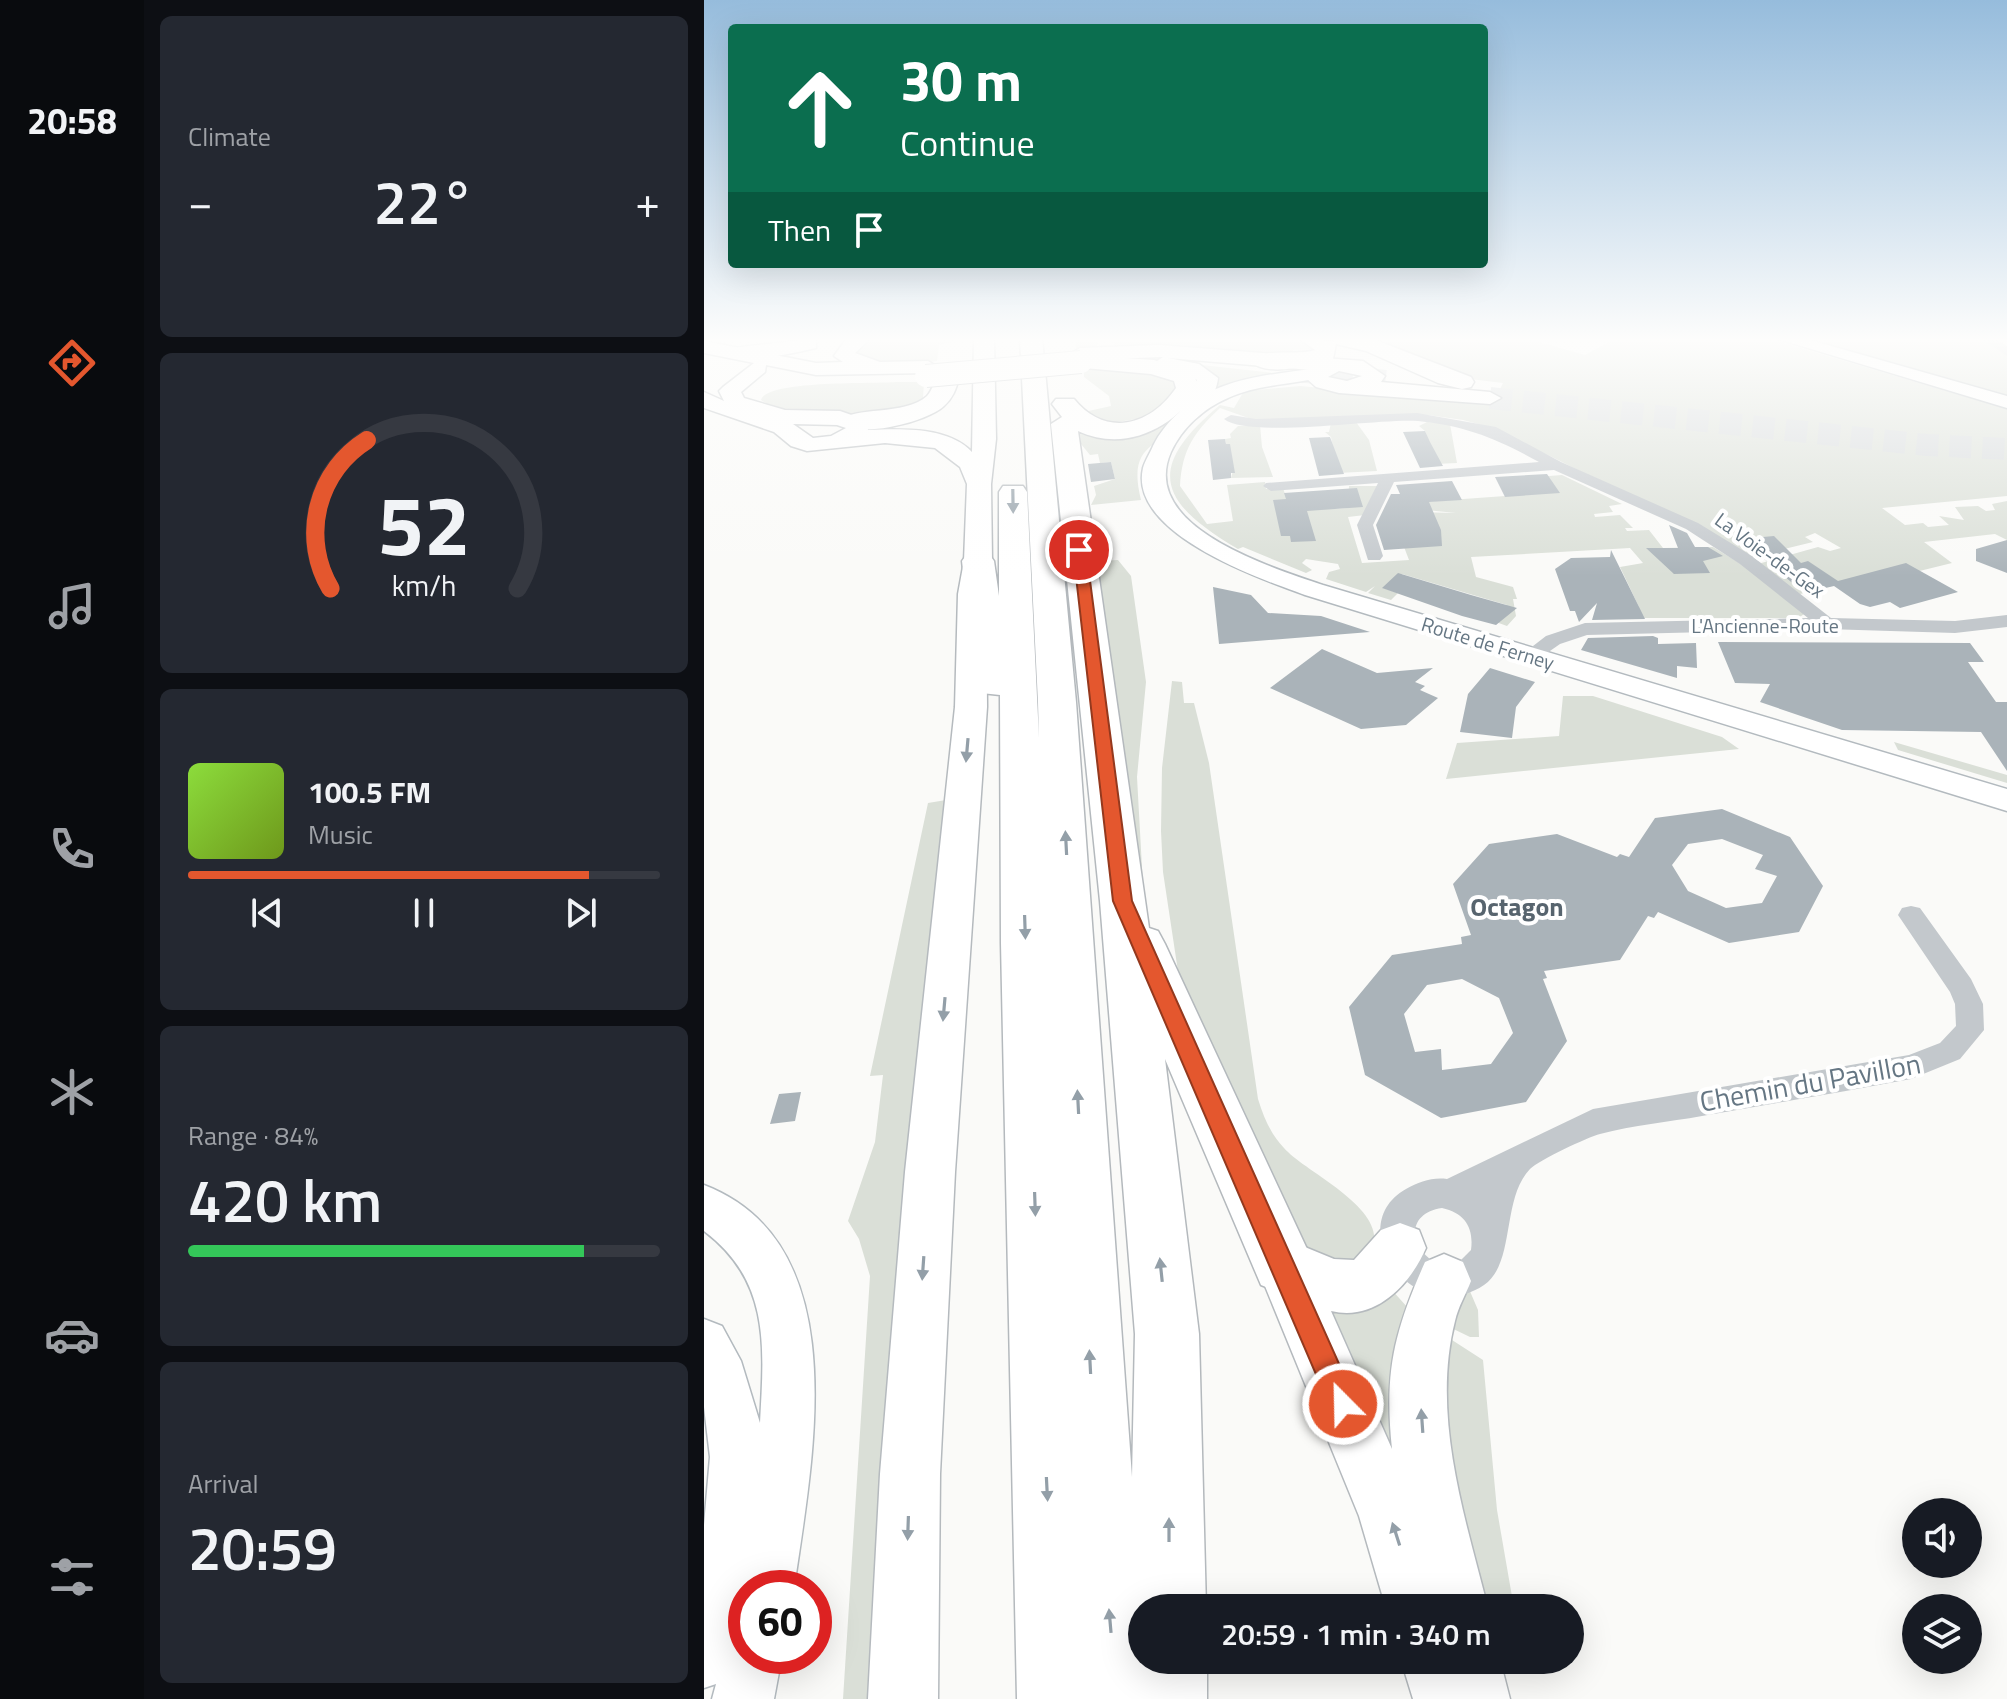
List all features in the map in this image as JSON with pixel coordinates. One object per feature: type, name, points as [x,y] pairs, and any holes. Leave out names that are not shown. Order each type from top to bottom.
[{"type":"highway","points":[[850,430],[898,417]]},
{"type":"highway","points":[[1011,417],[1021,821],[1057,1699]]},
{"type":"highway","points":[[1062,417],[1071,937],[1094,1446],[1117,1699]]},
{"type":"highway","points":[[1064,417],[1123,901],[1167,1334],[1168,1594]]},
{"type":"highway","points":[[1079,417],[1088,426],[1125,429],[1162,417]]},
{"type":"highway","points":[[978,561],[989,664],[1021,821]]},
{"type":"highway","points":[[1123,901],[1283,1264]]},
{"type":"highway","points":[[1167,1699],[1168,1674]]},
{"type":"main road","points":[[757,417],[786,429],[799,442],[816,445],[850,430]]},
{"type":"main road","points":[[785,417],[823,419],[850,430],[948,445],[968,458],[979,484]]},
{"type":"main road","points":[[903,1699],[911,1458],[930,1172],[971,707],[972,594],[978,561],[979,484],[984,417]]},
{"type":"main road","points":[[792,436],[799,428],[823,419]]},
{"type":"main road","points":[[1283,1264],[1329,1285],[1348,1288],[1422,1264],[1427,1320],[1423,1346],[1421,1420],[1430,1499],[1452,1594]]},
{"type":"main road","points":[[1283,1264],[1390,1516],[1415,1594]]},
{"type":"main road","points":[[1440,1674],[1448,1699]]},
{"type":"main road","points":[[1469,1674],[1475,1699]]},
{"type":"street","name":"Route de Ferney","points":[[1187,417],[1156,455],[1153,483],[1167,511],[1201,541],[1255,568],[1314,590],[2007,800]]},
{"type":"street","name":"La Voie-de-Gex","points":[[1231,419],[1256,423],[1442,419],[1491,430],[1556,465],[1692,526],[1746,560],[1826,623]]},
{"type":"street","name":"La Voie-de-Gex","points":[[1271,486],[1556,465]]},
{"type":"street","points":[[1374,556],[1365,525],[1389,477]]},
{"type":"street","name":"L'Ancienne-Route","points":[[1530,656],[1560,637],[1585,629],[1826,623],[1892,628],[2007,621]]},
{"type":"street","name":"Chemin du Pavillon","points":[[1451,1193],[1593,1122],[1911,1067],[1950,1051],[1970,1030],[1969,1004],[1911,915]]},
{"type":"street","points":[[1489,1229],[1475,1205],[1451,1193],[1430,1193],[1405,1209],[1399,1223],[1422,1264],[1466,1276],[1483,1262],[1489,1251],[1489,1229],[1518,1161]]},
{"type":"street","points":[[704,1206],[732,1224],[765,1262],[780,1303],[784,1330],[784,1441],[767,1570]]},
{"type":"street","points":[[704,1344],[724,1378],[736,1442],[730,1530],[704,1658]]},
{"type":"street","points":[[743,1699],[748,1674]]},
{"type":"shaded area","points":[[1093,417],[1148,417],[1104,424]]},
{"type":"shaded area","points":[[1211,417],[1191,442],[1183,462],[1180,486],[1207,524],[1233,521],[1227,485],[1265,482],[1266,489],[1283,488],[1285,494],[1335,509],[1348,508],[1349,486],[1379,486],[1365,515],[1348,517],[1362,563],[1409,560],[1396,526],[1414,512],[1456,513],[1426,510],[1422,502],[1505,496],[1536,477],[1562,475],[1622,504],[1609,506],[1613,512],[1594,514],[1595,517],[1620,515],[1633,528],[1625,528],[1627,531],[1649,530],[1663,548],[1713,547],[1751,570],[1806,613],[1798,618],[1620,618],[1639,607],[1620,567],[1643,563],[1630,548],[1471,557],[1476,577],[1513,587],[1517,599],[1513,599],[1516,616],[1507,626],[1496,622],[1507,605],[1402,574],[1383,588],[1398,593],[1391,600],[1368,593],[1375,586],[1366,592],[1326,579],[1329,572],[1340,569],[1338,564],[1306,559],[1302,563],[1312,570],[1306,573],[1243,547],[1238,549],[1191,516],[1178,500],[1171,484],[1171,467],[1179,448],[1195,428]]},
{"type":"shaded area","points":[[1246,417],[1363,417],[1257,421]]},
{"type":"shaded area","points":[[1444,417],[2007,417],[2007,496],[1882,508],[1905,525],[1923,523],[1928,527],[1949,525],[1939,516],[1964,520],[1955,507],[1978,506],[1986,511],[1995,510],[1992,504],[2007,501],[2007,540],[1995,534],[1924,542],[1952,563],[1879,581],[1871,576],[1800,594],[1758,564],[1818,547],[1830,551],[1841,548],[1815,533],[1805,537],[1813,542],[1756,556],[1744,554],[1552,457],[1489,427]]},
{"type":"shaded area","points":[[1169,421],[1138,467],[1141,500],[1091,505],[1096,495],[1094,486],[1115,479],[1111,462],[1100,463],[1098,454],[1090,455],[1081,444],[1080,433],[1147,431]]},
{"type":"shaded area","points":[[1356,422],[1369,440],[1377,471],[1338,473],[1331,437],[1325,432],[1329,432],[1331,423]]},
{"type":"shaded area","points":[[1427,422],[1450,424],[1457,463],[1436,464],[1425,431],[1419,426]]},
{"type":"shaded area","points":[[1260,425],[1262,447],[1273,477],[1231,478],[1234,467],[1229,463],[1230,444],[1226,444],[1225,439],[1231,438],[1230,434],[1238,426]]},
{"type":"shaded area","points":[[1118,560],[1131,576],[1146,682],[1137,777],[1143,886],[1096,561]]},
{"type":"shaded area","points":[[1172,681],[1182,682],[1184,703],[1194,703],[1209,763],[1258,1099],[1268,1125],[1284,1148],[1340,1190],[1366,1216],[1373,1230],[1374,1245],[1363,1268],[1304,1259],[1179,978],[1163,872],[1161,831],[1162,768]]},
{"type":"shaded area","points":[[1563,696],[1593,696],[1722,737],[1739,749],[1446,779],[1457,743],[1559,736]]},
{"type":"shaded area","points":[[1894,742],[2007,775],[2007,783],[1898,750]]},
{"type":"shaded area","points":[[946,800],[883,1699],[843,1699],[870,1276],[859,1239],[848,1221],[875,1142],[883,1075],[870,1076],[928,803]]},
{"type":"shaded area","points":[[1390,1288],[1418,1319],[1413,1520],[1324,1310]]},
{"type":"shaded area","points":[[1469,1289],[1478,1310],[1479,1337],[1470,1337],[1441,1323]]},
{"type":"shaded area","points":[[1452,1340],[1483,1360],[1497,1510],[1512,1594],[1472,1594],[1432,1344]]},
{"type":"building","points":[[1425,431],[1443,466],[1420,468],[1403,432]]},
{"type":"building","points":[[1330,437],[1344,474],[1319,476],[1309,438]]},
{"type":"building","points":[[1225,439],[1226,444],[1230,444],[1235,473],[1231,473],[1231,478],[1213,480],[1208,440]]},
{"type":"building","points":[[1111,462],[1115,479],[1091,482],[1088,464]]},
{"type":"building","points":[[1547,474],[1560,493],[1505,497],[1495,477]]},
{"type":"building","points":[[1452,481],[1462,500],[1429,502],[1441,530],[1442,546],[1384,550],[1376,525],[1391,494],[1400,494],[1396,485]]},
{"type":"building","points":[[1357,488],[1363,507],[1307,511],[1316,541],[1291,542],[1290,536],[1281,536],[1273,500],[1286,499],[1284,493]]},
{"type":"building","points":[[1669,525],[1687,533],[1695,547],[1708,547],[1723,556],[1703,561],[1710,573],[1674,574],[1646,548],[1678,548]]},
{"type":"building","points":[[1774,536],[1801,563],[1808,561],[1838,581],[1906,563],[1958,592],[1900,608],[1890,602],[1870,607],[1860,604],[1834,586],[1804,593],[1741,539]]},
{"type":"building","points":[[2007,540],[2007,573],[1976,561],[1976,549]]},
{"type":"building","points":[[1611,550],[1645,619],[1592,620],[1597,603],[1579,622],[1575,611],[1570,611],[1555,569],[1571,558],[1610,557]]},
{"type":"building","points":[[1398,573],[1517,608],[1496,625],[1462,616],[1382,588]]},
{"type":"building","points":[[1213,587],[1251,595],[1268,613],[1321,616],[1370,632],[1219,644]]},
{"type":"building","points":[[1588,638],[1658,638],[1658,644],[1696,643],[1697,668],[1677,666],[1677,678],[1581,650]]},
{"type":"building","points":[[1718,642],[1970,643],[1984,662],[1968,662],[1996,702],[2007,702],[2007,771],[1981,732],[1842,730],[1760,702],[1770,684],[1735,683]]},
{"type":"building","points":[[1322,649],[1377,673],[1433,668],[1415,682],[1425,686],[1420,690],[1438,698],[1406,725],[1361,729],[1270,688]]},
{"type":"building","points":[[1490,668],[1535,682],[1516,707],[1512,738],[1460,732],[1468,694]]},
{"type":"building","points":[[1722,809],[1790,837],[1823,886],[1799,932],[1729,943],[1658,912],[1654,918],[1648,916],[1620,960],[1544,971],[1547,978],[1543,979],[1567,1041],[1526,1102],[1441,1118],[1365,1075],[1349,1007],[1392,955],[1462,944],[1461,937],[1471,935],[1453,884],[1489,844],[1557,834],[1617,857],[1620,854],[1629,857],[1655,818]],"holes":[[[1722,839],[1763,855],[1755,869],[1777,876],[1762,903],[1726,908],[1688,891],[1672,865],[1688,844]],[[1462,979],[1499,998],[1513,1033],[1491,1064],[1442,1070],[1441,1049],[1415,1052],[1404,1014],[1427,985]]]},
{"type":"building","points":[[801,1092],[795,1121],[770,1124],[779,1094]]},
{"type":"tunnel","points":[[1669,417],[1927,445],[2007,449]]},
{"type":"district","name":"Octagon","points":[[1517,906]]},
{"type":"route","points":[[1079,550],[1123,901],[1343,1404]]}]
